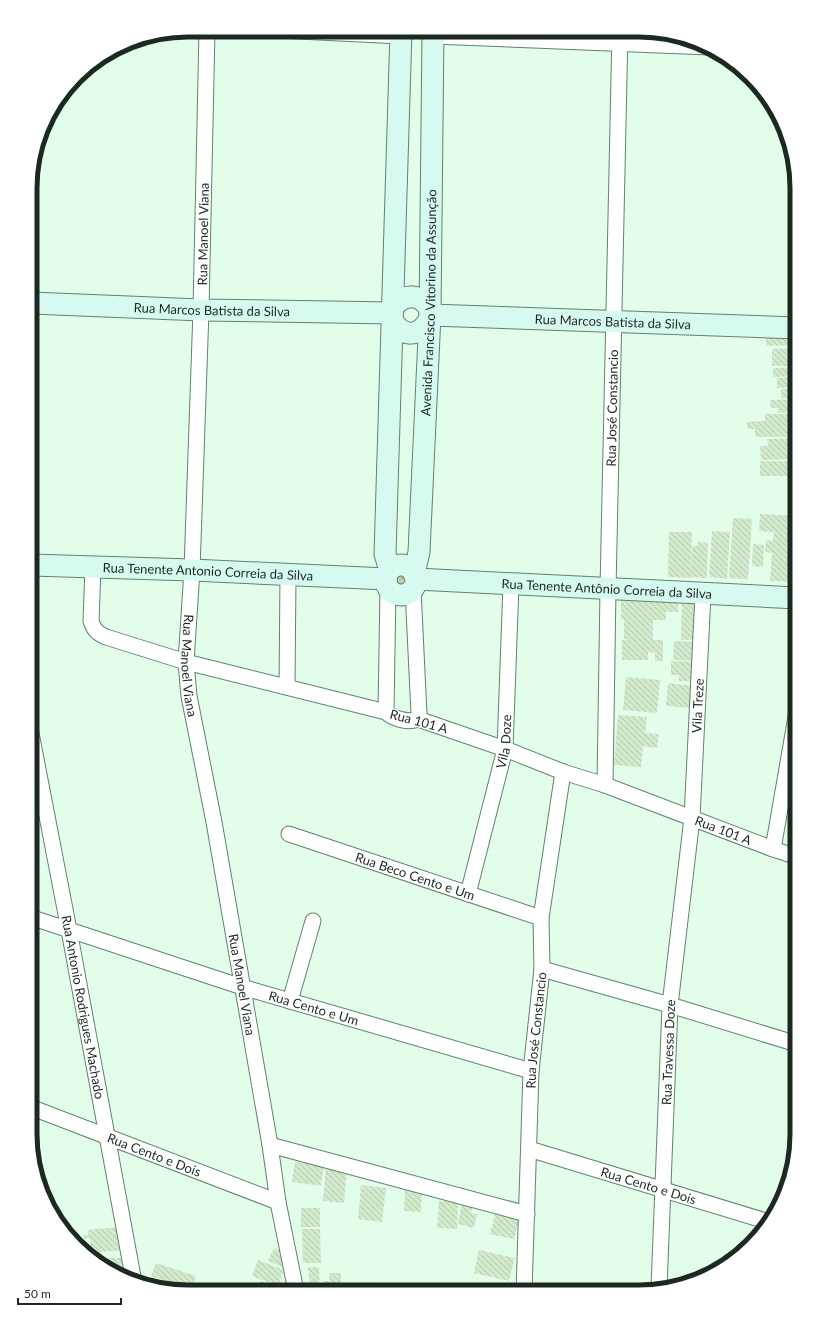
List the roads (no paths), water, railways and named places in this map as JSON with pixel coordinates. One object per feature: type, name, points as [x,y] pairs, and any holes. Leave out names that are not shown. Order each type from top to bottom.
[{"type":"main road","points":[[388,579],[385,554],[401,37]]},
{"type":"main road","name":"Avenida Francisco Vitorino da Assunção","points":[[414,581],[419,552],[430,315],[433,37]]},
{"type":"main road","points":[[412,296],[421,299],[430,315],[422,330],[410,333],[399,329],[393,313],[403,299],[412,296]]},
{"type":"main road","name":"Rua Marcos Batista da Silva","points":[[37,303],[201,310],[393,313]]},
{"type":"main road","name":"Rua Marcos Batista da Silva","points":[[430,315],[790,328]]},
{"type":"main road","name":"Rua Tenente Antonio Correia da Silva","points":[[37,565],[192,570],[388,579],[398,565],[403,565],[408,567],[414,581]]},
{"type":"main road","name":"Rua Tenente Antônio Correia da Silva","points":[[414,581],[511,584],[790,598]]},
{"type":"street","name":"Rua Manoel Viana","points":[[207,37],[201,310],[192,570],[186,662],[189,696],[214,822],[270,1145],[278,1202],[295,1285]]},
{"type":"street","points":[[620,37],[686,44]]},
{"type":"street","name":"Rua José Constancio","points":[[605,785],[613,322],[620,37]]},
{"type":"street","name":"Rua 101 A","points":[[93,567],[91,621],[93,629],[97,633],[106,637],[186,662],[386,712],[396,718],[411,721],[418,719],[505,749],[563,772],[605,785],[790,855]]},
{"type":"street","points":[[287,687],[288,574]]},
{"type":"street","points":[[386,712],[388,579]]},
{"type":"street","points":[[414,581],[418,719]]},
{"type":"street","name":"Vila Doze","points":[[468,894],[505,749],[511,584]]},
{"type":"street","name":"Vila Treze","points":[[692,818],[703,594]]},
{"type":"street","points":[[773,849],[790,751]]},
{"type":"street","name":"Rua Antonio Rodrigues Machado","points":[[37,768],[69,930],[133,1275]]},
{"type":"street","name":"Rua José Constancio","points":[[524,1285],[532,1071],[542,969],[541,918],[563,772]]},
{"type":"street","name":"Rua Travessa Doze","points":[[659,1284],[670,1005],[692,818]]},
{"type":"street","name":"Rua Beco Cento e Um","points":[[289,834],[541,918]]},
{"type":"street","name":"Rua Cento e Um","points":[[37,919],[242,987],[532,1071]]},
{"type":"street","points":[[290,1001],[313,921]]},
{"type":"street","points":[[542,969],[670,1005],[790,1042]]},
{"type":"street","name":"Rua Cento e Dois","points":[[37,1110],[278,1202]]},
{"type":"street","points":[[270,1145],[527,1214]]},
{"type":"street","name":"Rua Cento e Dois","points":[[529,1149],[763,1220]]}]
